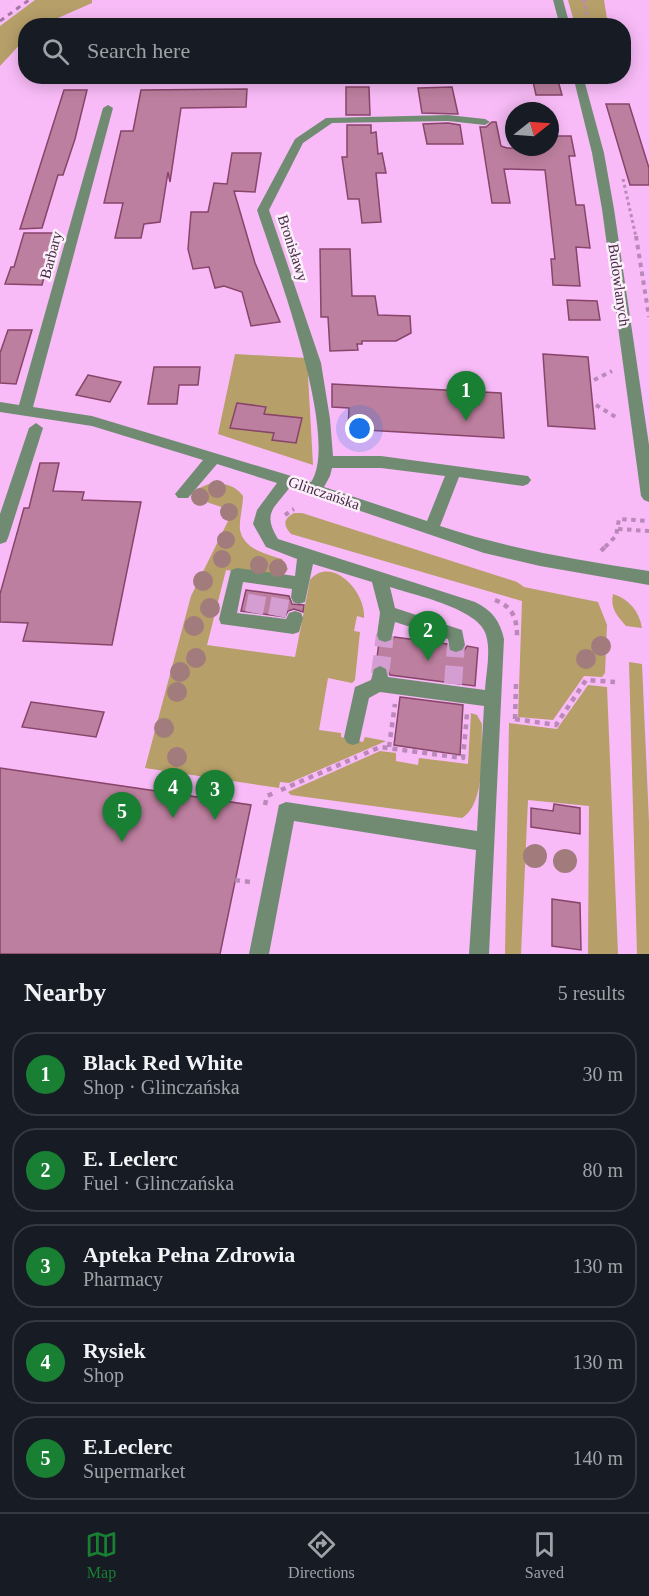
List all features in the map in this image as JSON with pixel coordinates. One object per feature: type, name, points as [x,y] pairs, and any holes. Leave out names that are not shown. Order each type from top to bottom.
[{"type":"street","points":[[558,0],[563,18]]},
{"type":"street","name":"Budowlanych","points":[[580,84],[598,153],[608,209],[649,496]]},
{"type":"street","name":"Barbary","points":[[25,410],[108,108]]},
{"type":"street","name":"Bronisławy","points":[[314,489],[323,476],[326,462],[323,419],[314,363],[263,210],[298,141],[330,120],[448,118],[485,122]]},
{"type":"street","name":"Glinczańska","points":[[0,407],[92,421],[287,480],[484,547],[540,560],[649,578]]},
{"type":"street","points":[[0,538],[36,428]]},
{"type":"street","points":[[183,494],[214,457]]},
{"type":"street","points":[[326,462],[381,462],[523,480]]},
{"type":"street","points":[[431,530],[454,471]]},
{"type":"street","points":[[287,480],[262,514],[261,524],[272,543],[480,612],[489,621],[496,639],[479,954]]},
{"type":"street","points":[[295,618],[293,627],[276,620],[252,617],[227,619],[237,576],[260,585],[300,590],[306,556]]},
{"type":"street","points":[[379,577],[388,613],[385,636]]},
{"type":"street","points":[[388,613],[456,635],[456,645]]},
{"type":"street","points":[[353,737],[361,693],[379,679],[453,689],[493,699]]},
{"type":"street","points":[[260,954],[286,811],[486,842]]},
{"type":"path","points":[[584,0],[587,18]]},
{"type":"path","points":[[632,208],[649,317]]},
{"type":"path","points":[[594,380],[613,371]]},
{"type":"path","points":[[596,405],[619,420]]},
{"type":"path","points":[[649,521],[619,519],[618,529],[649,531]]},
{"type":"path","points":[[389,748],[395,698]]},
{"type":"path","points":[[235,880],[250,882]]},
{"type":"shaded area","points":[[35,0],[92,0],[92,3],[58,18],[18,18],[18,47],[0,66],[0,26]]},
{"type":"shaded area","points":[[568,0],[604,0],[607,18],[573,18]]},
{"type":"shaded area","points":[[235,354],[307,358],[313,465],[218,434]]},
{"type":"shaded area","points":[[211,483],[229,485],[240,492],[243,496],[240,526],[242,536],[256,550],[282,559],[288,569],[285,573],[275,576],[226,570],[207,645],[295,657],[310,580],[318,573],[337,574],[346,580],[359,597],[363,608],[364,618],[357,616],[354,631],[360,632],[355,680],[352,683],[328,678],[319,730],[341,733],[341,737],[363,742],[365,737],[386,741],[289,783],[280,782],[279,788],[145,768],[191,596],[233,511],[192,497],[197,489]]},
{"type":"shaded area","points":[[294,513],[302,513],[517,582],[524,587],[598,602],[607,625],[605,673],[602,677],[584,676],[553,720],[518,717],[522,601],[291,534],[285,522]]},
{"type":"shaded area","points":[[613,594],[632,606],[642,628],[626,626],[613,608]]},
{"type":"shaded area","points":[[629,662],[642,664],[649,822],[649,954],[637,954]]},
{"type":"shaded area","points":[[588,685],[607,687],[618,954],[588,954],[589,806],[528,800],[521,954],[505,954],[509,723],[557,729]]},
{"type":"shaded area","points":[[471,713],[477,715],[482,724],[481,776],[475,801],[470,811],[462,818],[291,795],[288,792],[380,751],[396,753],[396,761],[418,765],[419,758],[468,764]]},
{"type":"building","points":[[534,84],[559,84],[562,95],[536,95]]},
{"type":"building","points":[[346,87],[369,87],[370,115],[346,115]]},
{"type":"building","points":[[452,87],[458,114],[422,113],[418,88]]},
{"type":"building","points":[[247,89],[246,107],[181,108],[170,182],[168,172],[160,222],[144,224],[141,238],[115,238],[123,203],[104,203],[121,131],[133,131],[141,90]]},
{"type":"building","points":[[64,90],[87,90],[75,139],[63,175],[58,175],[42,228],[20,229]]},
{"type":"building","points":[[606,104],[629,104],[649,168],[649,185],[630,185]]},
{"type":"building","points":[[496,122],[501,146],[505,147],[505,156],[559,156],[559,136],[571,136],[575,156],[569,156],[576,205],[584,205],[590,248],[576,247],[580,286],[553,285],[551,259],[555,259],[545,170],[504,169],[510,203],[492,203],[480,127]]},
{"type":"building","points":[[423,124],[460,125],[463,144],[427,144]]},
{"type":"building","points":[[347,125],[371,125],[371,133],[376,132],[378,154],[382,153],[386,173],[376,173],[381,222],[362,223],[359,199],[348,199],[342,157],[347,157]]},
{"type":"building","points":[[232,153],[261,153],[255,192],[234,191],[255,263],[280,322],[251,326],[242,292],[224,286],[215,288],[209,267],[193,269],[188,249],[191,212],[208,212],[214,183],[227,184]]},
{"type":"building","points":[[24,233],[56,233],[42,285],[5,284],[11,267],[14,267]]},
{"type":"building","points":[[320,249],[350,249],[352,296],[375,296],[378,315],[410,316],[411,333],[396,341],[362,341],[362,344],[357,344],[358,350],[330,351],[328,317],[321,317]]},
{"type":"building","points":[[567,300],[597,301],[600,320],[569,320]]},
{"type":"building","points":[[8,330],[32,330],[16,384],[0,383],[0,353]]},
{"type":"building","points":[[543,354],[588,357],[595,429],[548,426]]},
{"type":"building","points":[[154,367],[200,367],[198,385],[179,385],[177,404],[148,404]]},
{"type":"building","points":[[88,375],[121,382],[110,402],[76,395]]},
{"type":"building","points":[[332,384],[501,393],[504,438],[348,429],[349,408],[332,407]]},
{"type":"building","points":[[237,403],[266,407],[264,414],[302,418],[296,443],[272,440],[274,433],[230,428]]},
{"type":"building","points":[[40,463],[59,463],[53,491],[84,492],[82,500],[141,502],[112,645],[23,641],[28,623],[0,622],[0,594],[24,508],[29,508]]},
{"type":"building","points":[[246,590],[289,596],[292,604],[304,605],[303,612],[294,609],[288,611],[285,617],[241,611]]},
{"type":"building","points":[[394,637],[447,644],[448,650],[455,654],[463,652],[467,646],[478,648],[475,686],[390,675],[387,667],[381,664],[376,666],[379,642],[386,644],[392,642]]},
{"type":"building","points":[[400,697],[463,705],[460,755],[394,745]]},
{"type":"building","points":[[31,702],[104,712],[96,737],[22,727]]},
{"type":"building","points":[[0,768],[251,805],[220,954],[0,954]]},
{"type":"building","points":[[554,804],[580,808],[580,834],[531,827],[531,808],[553,811]]},
{"type":"building","points":[[552,899],[580,903],[581,950],[552,946]]},
{"type":"tunnel","points":[[254,613],[258,592]]},
{"type":"tunnel","points":[[277,616],[281,595]]},
{"type":"tunnel","points":[[380,674],[385,635]]},
{"type":"tunnel","points":[[453,684],[456,645]]},
{"type":"railway","points":[[0,21],[29,0]]},
{"type":"place","name":"Black Red White","points":[[466,421]]},
{"type":"place","name":"E. Leclerc","points":[[428,661]]},
{"type":"place","name":"Rysiek","points":[[173,818]]},
{"type":"place","name":"Apteka Pełna Zdrowia","points":[[215,820]]},
{"type":"place","name":"E.Leclerc","points":[[122,842]]}]
